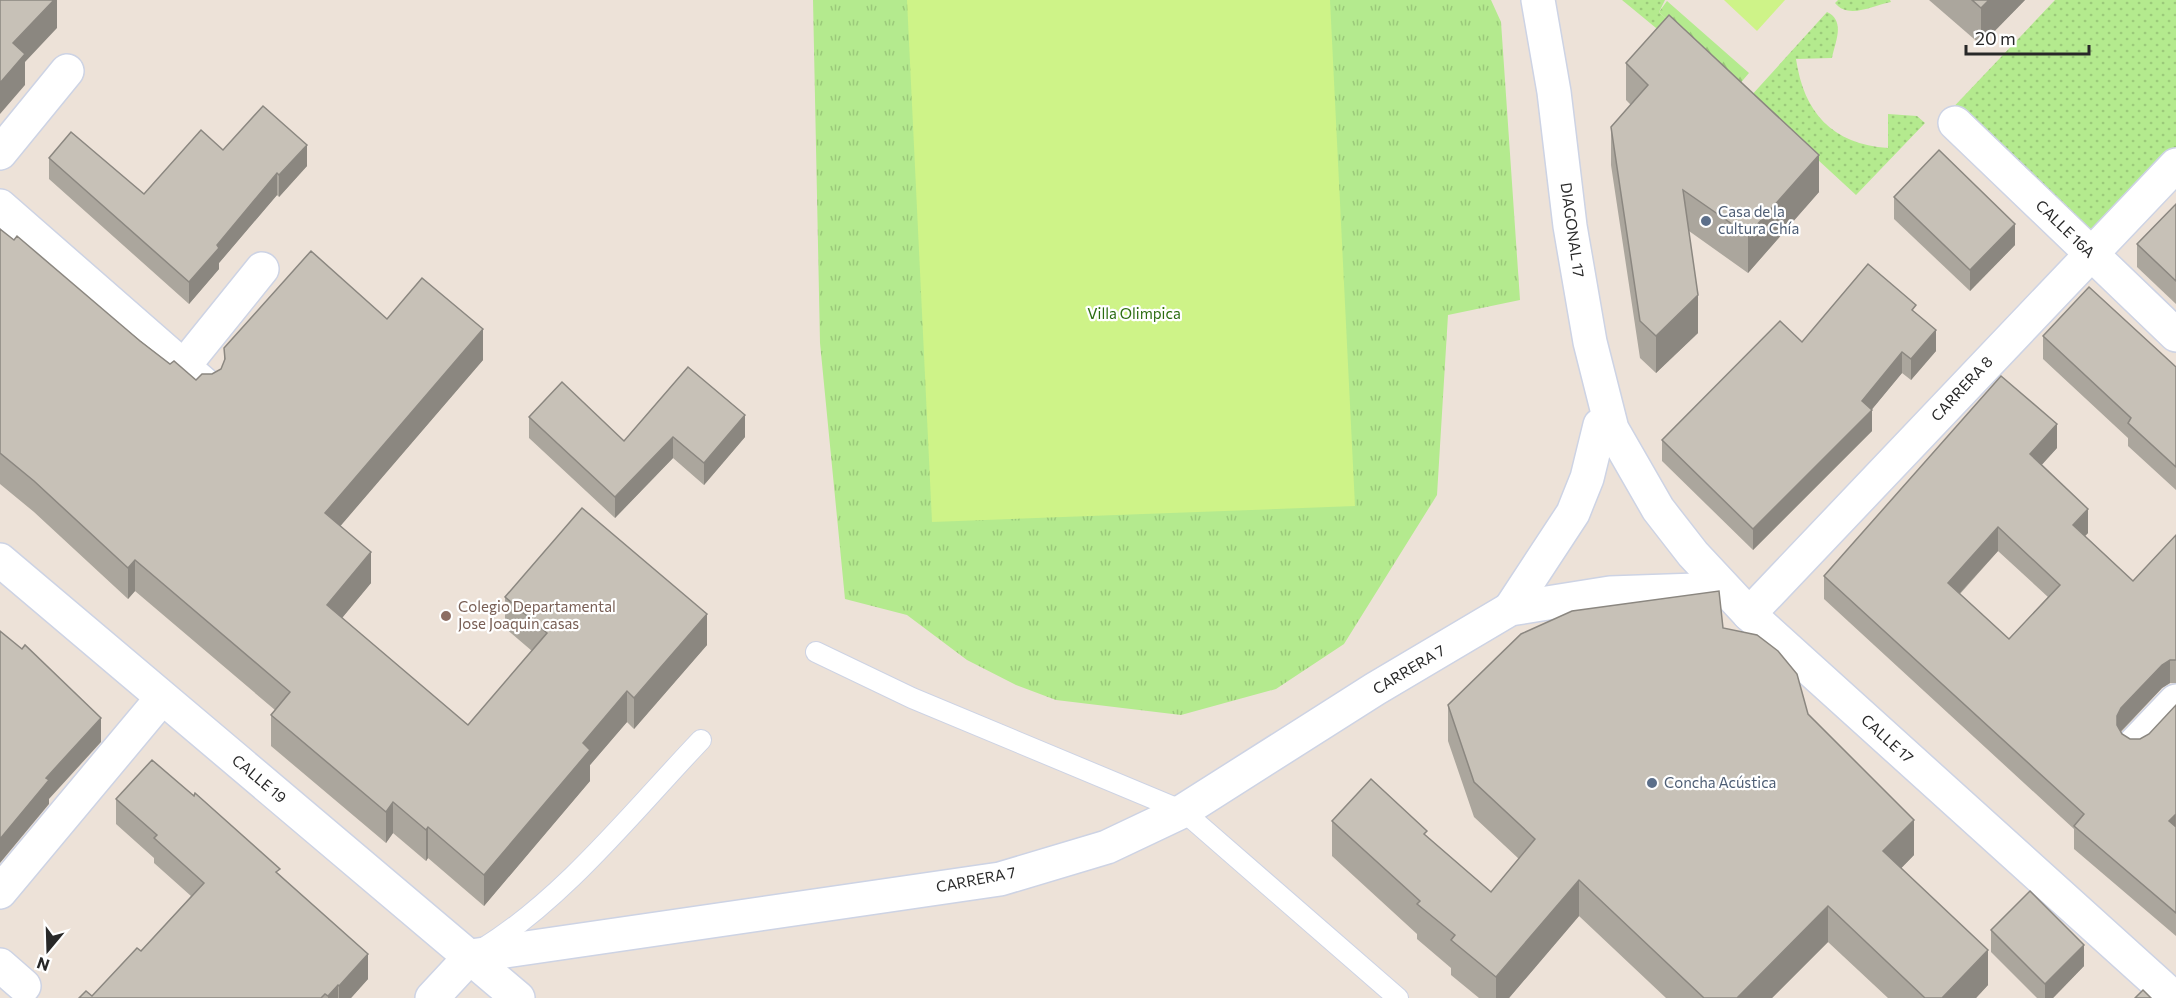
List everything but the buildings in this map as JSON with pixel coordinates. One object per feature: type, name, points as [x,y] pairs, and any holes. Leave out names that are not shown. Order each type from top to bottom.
[{"type":"street","name":"DIAGONAL 17","points":[[1538,0],[1554,92],[1570,226],[1590,342],[1612,429],[1627,455]]},
{"type":"street","points":[[0,153],[67,71]]},
{"type":"street","name":"CALLE 16A","points":[[1955,123],[2176,335]]},
{"type":"street","name":"CARRERA 8","points":[[1749,614],[2176,165]]},
{"type":"street","points":[[0,206],[195,377],[262,269]]},
{"type":"street","name":"CARRERA 7","points":[[1510,609],[1572,513],[1587,478],[1600,425]]},
{"type":"street","name":"CALLE 17","points":[[1627,455],[1658,509],[1749,614],[2174,998]]},
{"type":"street","name":"CALLE 19","points":[[0,560],[518,998]]},
{"type":"street","name":"CARRERA 7","points":[[471,956],[1000,879],[1107,847],[1183,811],[1376,689],[1510,609],[1610,593],[1725,589]]},
{"type":"street","points":[[0,892],[162,698]]},
{"type":"street","points":[[2135,744],[2176,701]]},
{"type":"street","points":[[432,998],[471,956]]},
{"type":"street","points":[[0,964],[24,986]]},
{"type":"lane","points":[[816,652],[912,698],[1183,811],[1398,998]]},
{"type":"lane","points":[[471,956],[502,937],[559,890],[700,740]]},
{"type":"green space","name":"Villa Olimpica","points":[[813,0],[1491,0],[1501,22],[1520,300],[1448,315],[1437,495],[1344,644],[1276,689],[1181,715],[1056,700],[1016,685],[967,660],[907,615],[845,599],[820,343]]},
{"type":"green space","points":[[907,0],[1330,0],[1355,506],[932,522]]},
{"type":"green space","points":[[1622,0],[1665,0],[1659,12],[1691,42],[1684,51]]},
{"type":"green space","points":[[1724,0],[1785,0],[1757,31]]},
{"type":"green space","points":[[1838,0],[1890,0],[1891,2],[1854,11],[1841,8],[1835,3]]},
{"type":"green space","points":[[2055,0],[2176,0],[2176,165],[2091,254],[1945,116]]},
{"type":"green space","points":[[1667,1],[1749,73],[1732,93],[1691,41],[1659,12]]},
{"type":"green space","points":[[1827,12],[1833,16],[1838,26],[1832,58],[1796,59],[1806,95],[1824,122],[1851,140],[1888,148],[1888,114],[1917,116],[1925,123],[1856,195],[1750,97]]},
{"type":"place","name":"Casa de la cultura Chía","points":[[1706,221]]},
{"type":"place","name":"Colegio Departamental Jose Joaquin casas","points":[[446,616]]},
{"type":"place","name":"Concha Acústica","points":[[1652,783]]}]
